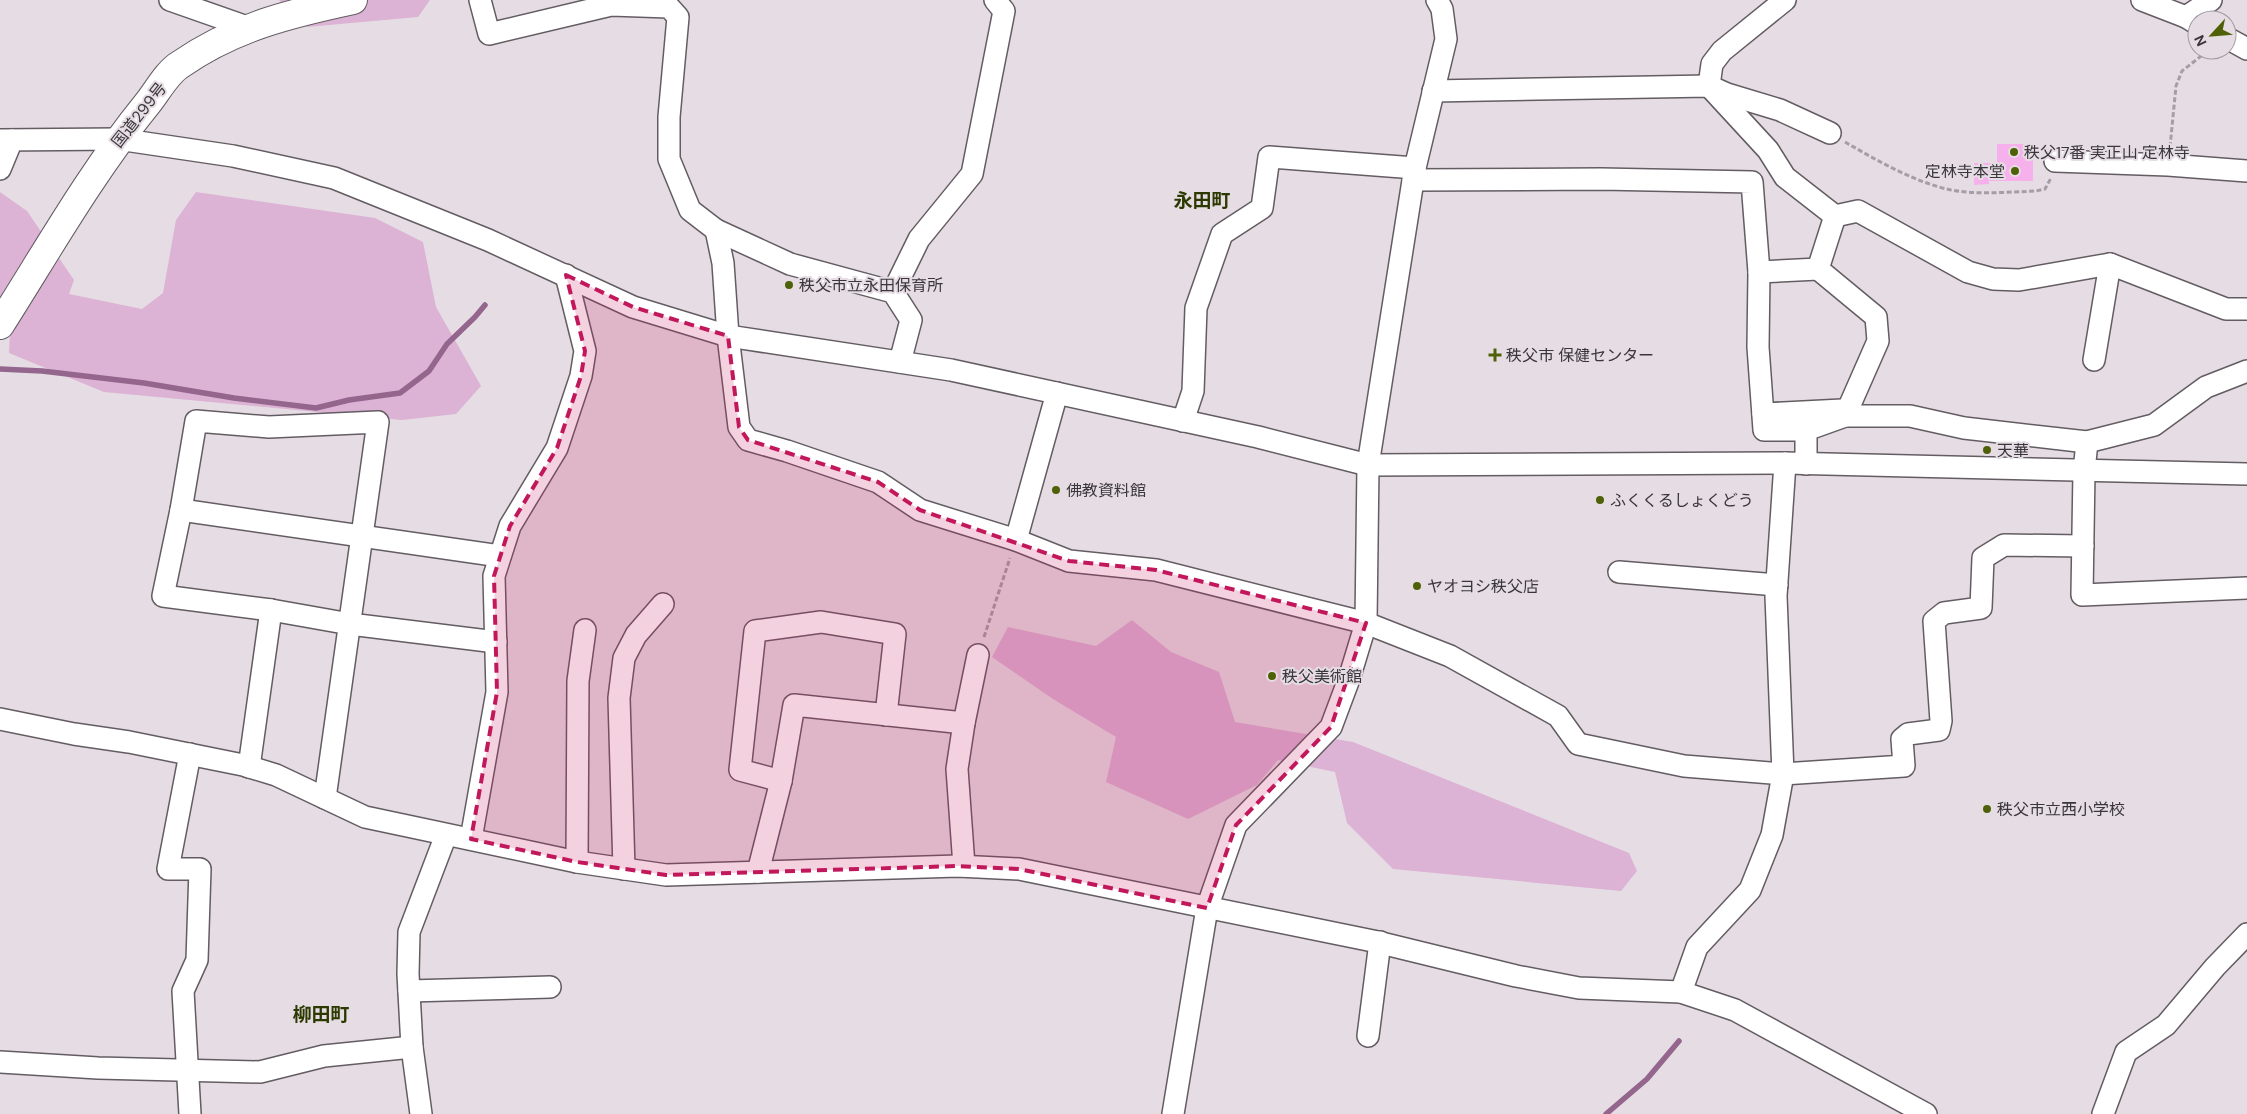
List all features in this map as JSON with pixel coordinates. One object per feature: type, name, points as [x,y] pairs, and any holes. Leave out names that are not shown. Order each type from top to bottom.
[{"type":"highway","name":"国道299号","points":[[0,325],[118,139],[178,65],[215,43],[248,27],[308,10],[353,0]]},
{"type":"street","points":[[170,0],[248,27]]},
{"type":"street","points":[[480,0],[489,34],[611,5],[669,7],[678,17],[668,117],[669,159],[690,210],[716,230],[790,264],[893,292],[912,320],[900,362]]},
{"type":"street","points":[[893,292],[920,239],[972,174],[1004,11],[995,0]]},
{"type":"street","points":[[1173,1114],[1207,908],[1236,825],[1330,727],[1349,679],[1366,623],[1368,465],[1414,174],[1446,39],[1442,9],[1437,0]]},
{"type":"street","points":[[1785,0],[1722,51],[1712,64],[1710,86],[1768,150],[1785,177],[1835,216]]},
{"type":"street","points":[[2142,0],[2187,19]]},
{"type":"street","points":[[2201,10],[2210,0]]},
{"type":"street","points":[[1433,91],[1710,86],[1727,94],[1780,110],[1830,133]]},
{"type":"street","points":[[0,169],[6,140],[118,139],[233,156],[334,178],[488,240],[633,308],[728,336],[952,370],[1258,437],[1368,465],[1796,464],[2247,474]]},
{"type":"street","points":[[1183,420],[1193,391],[1196,308],[1222,234],[1262,208],[1269,157],[1414,174],[1752,182],[1759,272],[1758,347],[1764,430],[1806,430],[1846,413],[1878,340],[1876,318],[1818,269],[1759,272]]},
{"type":"street","points":[[2055,161],[2168,165],[2247,171]]},
{"type":"street","points":[[1835,216],[1858,210],[1968,272],[1993,279],[2019,280],[2110,264],[2226,309],[2247,309]]},
{"type":"street","points":[[1818,269],[1835,216]]},
{"type":"street","points":[[716,230],[723,263],[728,336],[739,427],[748,440],[787,451],[878,482],[920,510],[1016,540],[1069,561],[1156,570],[1366,623],[1450,656],[1558,716],[1578,744],[1684,766],[1783,774],[1904,766],[1902,739],[1908,734],[1939,730],[1941,722],[1934,621],[1944,613],[1981,608],[1983,558],[2004,545],[2083,546]]},
{"type":"street","points":[[2094,360],[2110,264]]},
{"type":"street","points":[[471,839],[498,692],[494,576],[510,526],[557,448],[581,376],[585,351],[566,275]]},
{"type":"street","points":[[1763,414],[1846,413],[1910,416],[1964,428],[2087,442],[2154,426],[2206,387],[2247,371]]},
{"type":"street","points":[[1016,540],[1057,393]]},
{"type":"street","points":[[325,798],[350,624],[378,422],[269,427],[196,421],[181,510],[163,596],[271,610],[350,624],[496,642]]},
{"type":"street","points":[[1681,992],[1698,947],[1750,890],[1772,835],[1783,774],[1777,585],[1796,464],[1806,430]]},
{"type":"street","points":[[2087,442],[2084,471],[2082,595],[2247,588]]},
{"type":"street","points":[[181,510],[500,556]]},
{"type":"street","points":[[1619,572],[1777,585]]},
{"type":"street","points":[[624,869],[619,698],[624,658],[636,634],[663,604]]},
{"type":"street","points":[[249,767],[271,610]]},
{"type":"street","points":[[781,781],[740,770],[755,631],[820,622],[895,634],[886,715]]},
{"type":"street","points":[[577,862],[578,681],[585,630]]},
{"type":"street","points":[[964,866],[957,768],[978,655]]},
{"type":"street","points":[[758,872],[781,781],[794,705],[964,723]]},
{"type":"street","points":[[0,719],[74,734],[129,742],[249,767],[276,775],[365,816],[577,862],[666,875],[964,866],[1019,869],[1380,942],[1516,976],[1579,988],[1681,992],[1735,1010],[1926,1114]]},
{"type":"street","points":[[190,754],[168,869],[200,869],[197,960],[182,991],[189,1071],[190,1114]]},
{"type":"street","points":[[421,1114],[412,1047],[409,991],[409,932],[446,835]]},
{"type":"street","points":[[2103,1114],[2126,1052],[2166,1025],[2215,966],[2247,934]]},
{"type":"street","points":[[1368,1036],[1380,942]]},
{"type":"street","points":[[409,991],[550,987]]},
{"type":"street","points":[[0,1062],[189,1071],[260,1072],[324,1056],[412,1047]]},
{"type":"path","points":[[2168,165],[2176,86],[2182,71],[2197,60]]},
{"type":"path","points":[[1830,133],[1877,160],[1932,184],[1971,192],[2036,191],[2045,189],[2050,181],[2055,161]]},
{"type":"path","points":[[978,655],[1016,540]]},
{"type":"highlighted area","points":[[566,275],[633,307],[728,336],[739,427],[748,440],[878,482],[920,510],[1069,561],[1156,570],[1366,623],[1331,727],[1236,825],[1207,908],[1019,869],[958,866],[666,875],[577,862],[471,839],[497,692],[494,576],[510,526],[557,448],[581,376],[585,351]]},
{"type":"shaded area","points":[[279,0],[430,0],[418,17],[307,27]]},
{"type":"shaded area","points":[[0,192],[27,211],[74,280],[69,294],[142,309],[163,293],[176,220],[196,192],[375,218],[423,242],[436,307],[481,386],[456,414],[402,420],[104,392],[9,353],[10,333],[0,317]]},
{"type":"shaded area","points":[[1132,620],[1171,652],[1219,672],[1235,722],[1353,742],[1629,853],[1637,871],[1621,891],[1393,869],[1347,823],[1335,772],[1278,760],[1257,785],[1188,819],[1106,782],[1116,737],[1053,699],[992,657],[1008,627],[1096,646]]},
{"type":"building","name":"定林寺本堂","points":[[1997,144],[2033,144],[2033,181],[1989,181],[1989,184],[1974,185],[1974,163],[1997,163]]},
{"type":"waterway","points":[[0,369],[42,371],[144,383],[234,398],[316,408],[349,400],[400,393],[429,371],[447,344],[485,305]]},
{"type":"waterway","points":[[1606,1114],[1647,1079],[1679,1041]]},
{"type":"place","name":"秩父17番 実正山 定林寺","points":[[2014,152]]},
{"type":"place","name":"定林寺本堂","points":[[2015,171]]},
{"type":"place","name":"秩父市立永田保育所","points":[[789,285]]},
{"type":"place","name":"秩父市 保健センター","points":[[1495,355]]},
{"type":"place","name":"天華","points":[[1987,450]]},
{"type":"place","name":"佛教資料館","points":[[1056,490]]},
{"type":"place","name":"ふくくるしょくどう","points":[[1600,500]]},
{"type":"place","name":"ヤオヨシ秩父店","points":[[1417,586]]},
{"type":"place","name":"秩父美術館","points":[[1272,676]]},
{"type":"place","name":"秩父市立西小学校","points":[[1987,809]]},
{"type":"district","name":"永田町","points":[[1202,200]]},
{"type":"district","name":"柳田町","points":[[321,1014]]}]
